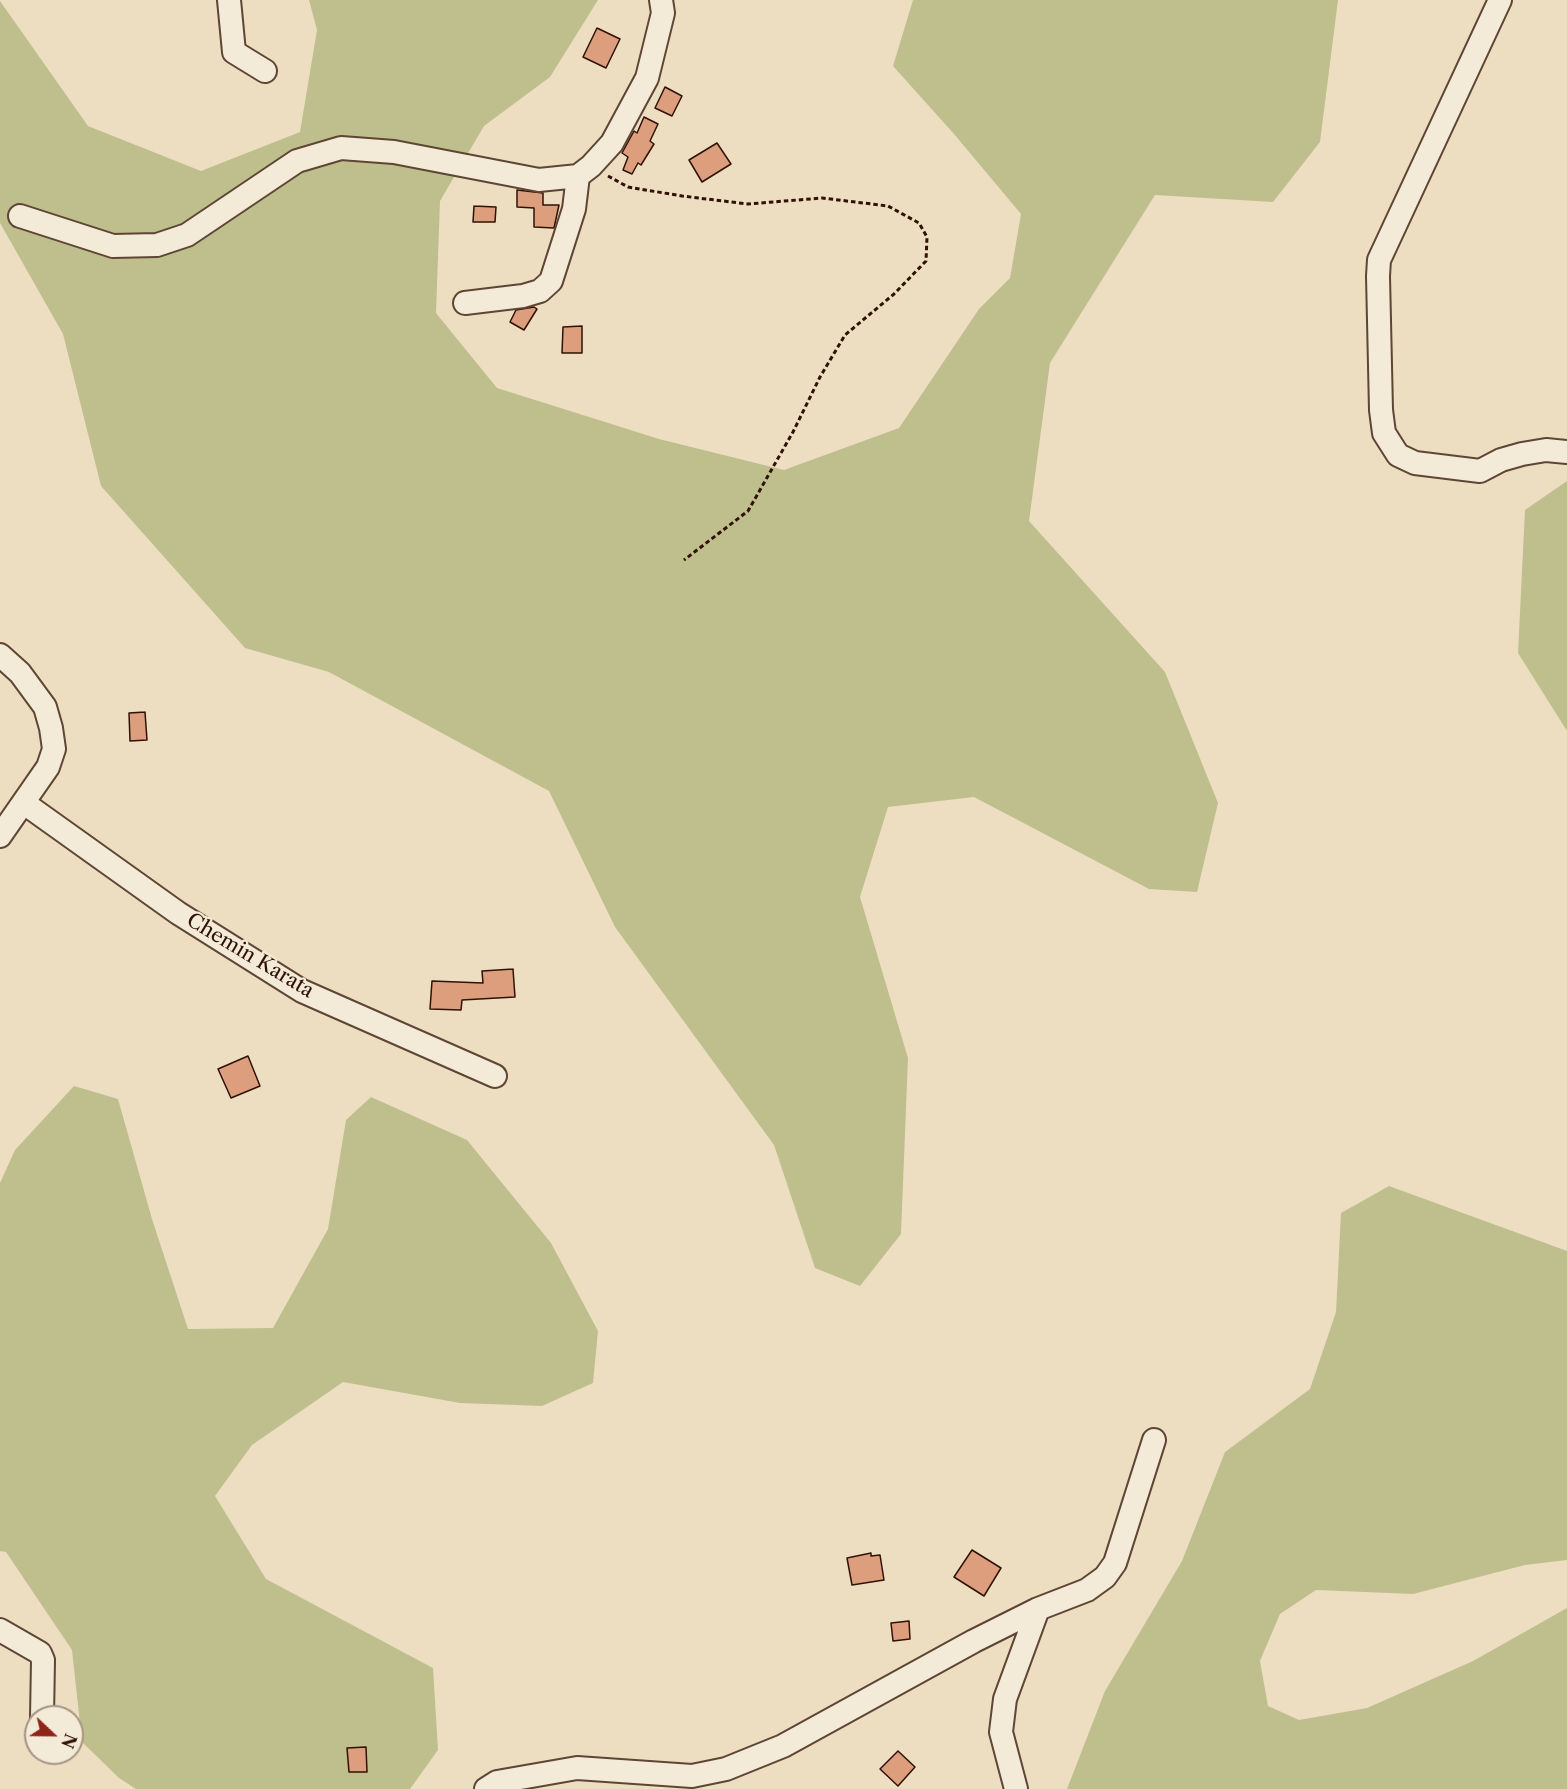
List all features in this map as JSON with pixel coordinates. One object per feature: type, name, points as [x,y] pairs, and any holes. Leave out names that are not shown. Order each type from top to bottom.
[{"type":"street","points":[[229,0],[234,52],[265,71]]},
{"type":"street","points":[[465,303],[523,296],[540,291],[551,281],[585,171],[612,143],[647,78],[663,13],[662,0]]},
{"type":"street","points":[[1500,0],[1379,260],[1381,410],[1384,433],[1398,455],[1415,463],[1480,471],[1501,460],[1522,454],[1546,450],[1567,452]]},
{"type":"street","points":[[20,216],[113,246],[158,245],[186,235],[297,161],[341,148],[394,152],[539,180],[585,171]]},
{"type":"street","points":[[0,655],[20,673],[45,706],[54,749],[48,767],[0,836]]},
{"type":"street","name":"Chemin Karata","points":[[24,803],[178,913],[302,991],[495,1076]]},
{"type":"street","points":[[486,1789],[497,1782],[577,1768],[692,1776],[726,1769],[783,1746],[974,1641],[1038,1609],[1087,1590],[1105,1577],[1115,1563],[1154,1440]]},
{"type":"street","points":[[1016,1789],[1001,1732],[1005,1699],[1038,1609]]},
{"type":"street","points":[[0,1630],[40,1653],[43,1667],[42,1705]]},
{"type":"path","points":[[585,171],[628,187],[748,204],[822,198],[888,206],[919,223],[927,237],[926,261],[894,294],[845,334],[748,511],[684,560]]},
{"type":"green space","points":[[309,0],[598,0],[550,77],[484,126],[440,201],[436,313],[497,388],[659,439],[784,470],[899,428],[979,309],[1010,278],[1021,214],[893,66],[913,0],[1338,0],[1320,142],[1273,202],[1155,195],[1050,363],[1029,521],[1165,672],[1218,803],[1197,892],[1149,889],[974,797],[888,807],[860,897],[908,1058],[901,1234],[860,1286],[815,1268],[774,1145],[615,927],[549,791],[329,672],[245,648],[101,486],[63,334],[0,223],[0,1],[88,126],[201,171],[300,132],[317,30]]},
{"type":"green space","points":[[1567,481],[1567,731],[1518,653],[1525,510]]},
{"type":"green space","points":[[74,1086],[118,1099],[152,1219],[188,1329],[273,1328],[328,1229],[346,1120],[371,1097],[467,1140],[551,1243],[598,1331],[593,1383],[542,1406],[460,1403],[343,1382],[252,1445],[215,1496],[266,1579],[433,1668],[438,1750],[410,1789],[136,1789],[119,1778],[84,1744],[84,1705],[78,1705],[72,1650],[6,1552],[0,1551],[0,1183],[15,1150]]},
{"type":"green space","points":[[1389,1186],[1567,1251],[1567,1560],[1525,1565],[1413,1594],[1316,1590],[1280,1614],[1260,1661],[1268,1706],[1299,1720],[1367,1708],[1473,1661],[1567,1608],[1567,1789],[1067,1789],[1105,1691],[1182,1561],[1225,1452],[1310,1389],[1336,1312],[1341,1213]]},
{"type":"building","points":[[597,28],[620,39],[606,68],[583,57]]},
{"type":"building","points":[[665,87],[682,96],[672,116],[655,108]]},
{"type":"building","points":[[644,117],[658,124],[650,141],[654,144],[641,165],[638,163],[632,174],[623,170],[628,157],[622,153],[634,131],[637,133]]},
{"type":"building","points":[[717,143],[731,164],[702,182],[689,160]]},
{"type":"building","points":[[517,190],[543,193],[543,205],[559,205],[554,228],[534,227],[534,208],[517,207]]},
{"type":"building","points":[[474,206],[496,207],[495,222],[473,222]]},
{"type":"building","points":[[534,307],[537,309],[524,330],[510,322],[516,310]]},
{"type":"building","points":[[582,326],[582,353],[562,353],[563,327]]},
{"type":"building","points":[[145,712],[147,740],[130,741],[129,713]]},
{"type":"building","points":[[513,969],[515,997],[462,1000],[461,1010],[430,1009],[432,981],[483,983],[482,971]]},
{"type":"building","points":[[248,1056],[260,1086],[231,1098],[218,1069]]},
{"type":"building","points":[[972,1550],[1001,1568],[984,1596],[954,1577]]},
{"type":"building","points":[[871,1553],[871,1556],[880,1555],[884,1580],[852,1585],[847,1558]]},
{"type":"building","points":[[909,1621],[910,1639],[893,1641],[891,1623]]},
{"type":"building","points":[[366,1747],[367,1772],[349,1772],[347,1748]]},
{"type":"building","points":[[898,1751],[915,1767],[898,1786],[880,1769]]}]
